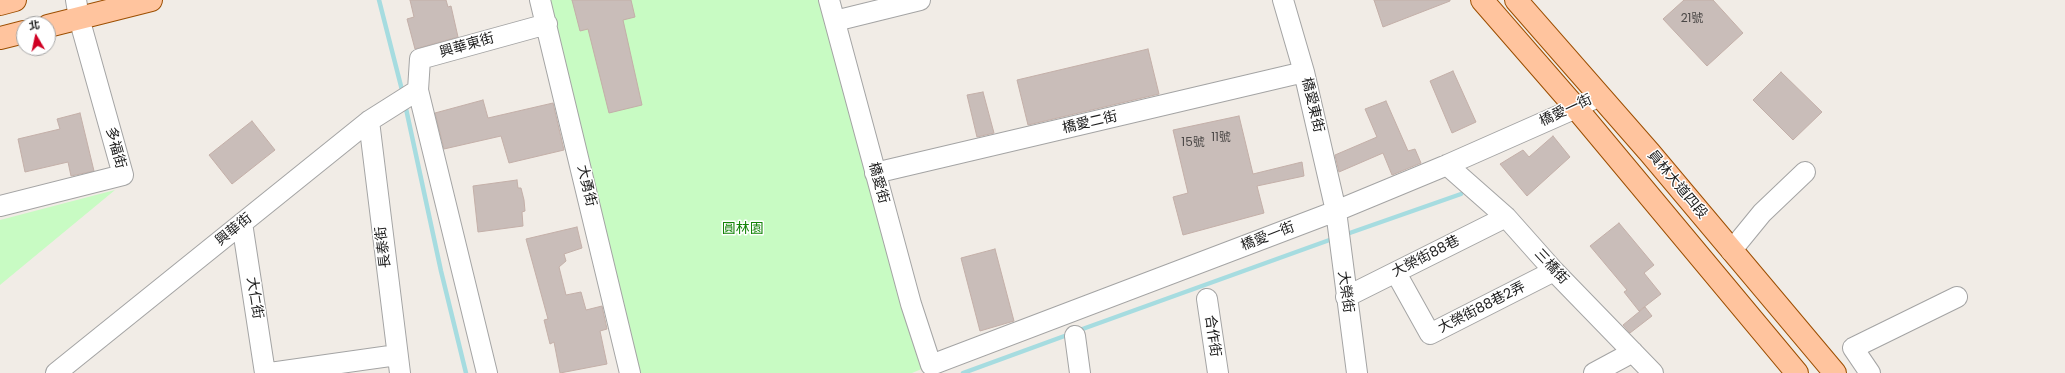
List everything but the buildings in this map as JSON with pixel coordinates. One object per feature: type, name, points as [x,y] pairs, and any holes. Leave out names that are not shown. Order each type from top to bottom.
[{"type":"main road","points":[[0,4],[15,0]]},
{"type":"main road","points":[[56,21],[78,9],[151,0]]},
{"type":"main road","name":"員林大道四段","points":[[1482,0],[1576,108],[1797,373]]},
{"type":"main road","name":"員林大道四段","points":[[1516,0],[1650,154],[1835,373]]},
{"type":"main road","points":[[0,38],[16,34]]},
{"type":"street","name":"大勇街","points":[[540,0],[630,373]]},
{"type":"street","name":"橋愛街","points":[[829,0],[836,20],[875,173],[911,304],[931,365]]},
{"type":"street","points":[[836,20],[920,0]]},
{"type":"street","name":"橋愛東街","points":[[1283,0],[1304,72],[1336,217]]},
{"type":"street","name":"多福街","points":[[0,206],[123,175],[78,9]]},
{"type":"street","name":"興華東街","points":[[416,91],[420,59],[547,24]]},
{"type":"street","name":"橋愛二街","points":[[875,173],[1304,72]]},
{"type":"street","points":[[416,91],[488,373]]},
{"type":"street","name":"興華街","points":[[56,373],[369,121],[416,91]]},
{"type":"street","name":"橋愛一街","points":[[931,365],[1336,217],[1447,165],[1576,108],[1599,96]]},
{"type":"street","name":"長泰街","points":[[369,121],[398,364]]},
{"type":"street","name":"三橋街","points":[[1447,165],[1506,217],[1554,271],[1653,373]]},
{"type":"street","points":[[1731,251],[1762,213],[1805,172]]},
{"type":"street","name":"大榮街","points":[[1336,217],[1357,373]]},
{"type":"street","name":"大榮街88巷","points":[[1346,297],[1506,217]]},
{"type":"street","name":"大仁街","points":[[242,223],[265,373]]},
{"type":"street","name":"大榮街88巷2弄","points":[[1396,273],[1430,334],[1554,271]]},
{"type":"street","points":[[1870,373],[1853,348],[1957,297]]},
{"type":"street","name":"合作街","points":[[1207,299],[1218,373]]},
{"type":"street","points":[[1075,336],[1080,373]]},
{"type":"street","points":[[1594,373],[1633,352]]},
{"type":"street","points":[[270,373],[398,364]]},
{"type":"green space","name":"圓林園","points":[[540,0],[829,0],[931,365],[912,373],[630,373]]},
{"type":"green space","points":[[115,190],[0,285],[0,220]]},
{"type":"waterway","points":[[379,0],[403,94]]},
{"type":"waterway","points":[[405,104],[441,271],[466,373]]},
{"type":"waterway","points":[[1344,235],[1461,194]]},
{"type":"waterway","points":[[1077,331],[1335,238]]},
{"type":"waterway","points":[[963,373],[1070,334]]}]
